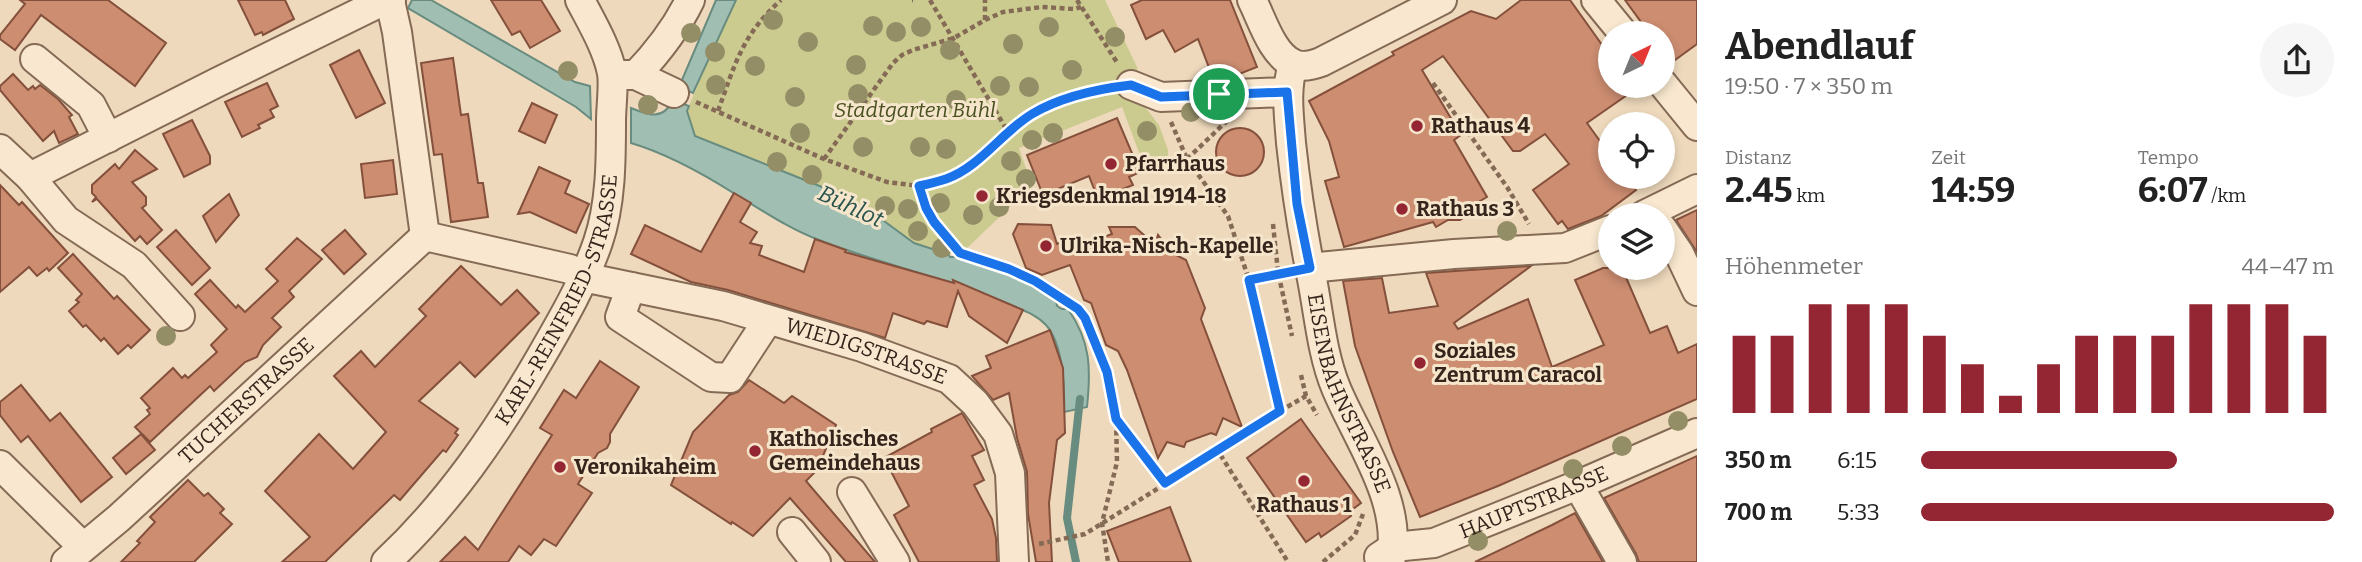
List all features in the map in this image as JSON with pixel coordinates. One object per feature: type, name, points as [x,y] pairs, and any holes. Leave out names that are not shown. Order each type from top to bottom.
[{"type":"street","name":"KARL-REINFRIED-STRASSE","points":[[386,562],[437,510],[468,472],[567,313],[598,241],[605,214],[611,135],[620,81],[580,0]]},
{"type":"street","points":[[620,81],[651,59],[690,0]]},
{"type":"street","points":[[1252,0],[1278,49],[1293,64],[1309,66],[1442,0]]},
{"type":"street","points":[[1596,0],[1613,21]]},
{"type":"street","points":[[30,177],[388,5],[425,236],[570,269],[583,277]]},
{"type":"street","points":[[35,59],[91,105],[108,138]]},
{"type":"street","name":"EISENBAHNSTRASSE","points":[[1293,64],[1287,92],[1297,204],[1326,358],[1336,388],[1368,452],[1389,510],[1385,557]]},
{"type":"street","points":[[620,81],[683,96]]},
{"type":"street","points":[[1131,85],[1161,97],[1287,92]]},
{"type":"street","points":[[1674,98],[1697,126]]},
{"type":"street","points":[[0,149],[30,177],[66,219],[134,265],[180,316]]},
{"type":"street","points":[[1675,204],[1697,189]]},
{"type":"street","points":[[1310,268],[1454,254],[1565,248],[1598,235]]},
{"type":"street","name":"TUCHERSTRASSE","points":[[75,554],[119,518],[425,236]]},
{"type":"street","points":[[1675,248],[1697,291]]},
{"type":"street","name":"WIEDIGSTRASSE","points":[[583,277],[723,306],[862,347],[949,379],[975,402],[998,435],[1010,473],[1014,562]]},
{"type":"street","points":[[631,287],[620,317],[712,377],[730,378],[768,320]]},
{"type":"street","name":"HAUPTSTRASSE","points":[[1385,557],[1434,543],[1697,433]]},
{"type":"street","points":[[0,465],[75,554]]},
{"type":"street","points":[[1578,485],[1622,562]]},
{"type":"street","points":[[852,492],[895,562]]},
{"type":"street","points":[[792,532],[816,562]]},
{"type":"path","points":[[718,111],[739,52],[765,15],[781,0]]},
{"type":"path","points":[[930,0],[1008,132]]},
{"type":"path","points":[[985,0],[985,20]]},
{"type":"path","points":[[683,96],[824,159],[887,183],[919,186],[961,172],[1008,132],[1049,104],[1079,94],[1131,85],[1077,0]]},
{"type":"path","points":[[824,159],[893,63],[902,55],[954,38],[1003,12],[1026,8],[1081,7]]},
{"type":"path","points":[[1433,83],[1507,187],[1545,249]]},
{"type":"path","points":[[1187,159],[1223,127],[1250,92]]},
{"type":"path","points":[[1161,97],[1187,159],[1228,216],[1249,280],[1280,411]]},
{"type":"path","points":[[919,186],[934,222],[960,253],[1022,275],[1078,309],[1085,318],[1107,372],[1116,419],[1116,462],[1102,523],[1108,562]]},
{"type":"path","points":[[1249,280],[1310,268]]},
{"type":"path","points":[[1051,541],[1085,534],[1306,396]]},
{"type":"path","points":[[1116,419],[1165,483]]},
{"type":"path","points":[[1218,451],[1288,562]]},
{"type":"green space","name":"Stadtgarten Bühl","points":[[736,0],[1105,0],[1137,67],[1142,103],[1159,125],[1168,150],[1168,158],[1162,164],[1146,171],[1122,107],[1019,148],[1032,186],[965,250],[958,248],[948,254],[914,243],[842,195],[695,136],[687,111]]},
{"type":"water","points":[[412,0],[431,0],[575,82],[590,86],[591,119],[576,107],[408,8]]},
{"type":"water","points":[[716,0],[736,0],[693,93],[679,87]]},
{"type":"water","points":[[673,100],[689,106],[687,111],[695,136],[842,195],[914,243],[950,257],[1009,273],[1056,300],[1057,306],[1068,309],[1076,321],[1085,344],[1089,368],[1087,407],[1064,412],[1063,379],[1056,343],[1046,325],[1032,314],[981,293],[808,236],[684,165],[631,143],[631,108],[649,114],[660,114]]},
{"type":"building","points":[[20,0],[108,0],[166,43],[135,86],[41,15],[15,50],[0,39],[0,35],[25,4]]},
{"type":"building","points":[[238,0],[285,0],[294,19],[263,35],[262,32],[255,35]]},
{"type":"building","points":[[491,0],[541,0],[560,31],[530,48],[520,31],[512,35]]},
{"type":"building","points":[[1142,0],[1230,0],[1257,67],[1229,78],[1213,78],[1198,39],[1175,52],[1163,30],[1146,39],[1131,5]]},
{"type":"building","points":[[1521,0],[1570,0],[1598,39],[1598,98],[1623,98],[1603,112],[1598,112],[1598,115],[1587,123],[1598,138],[1598,189],[1636,190],[1618,203],[1598,203],[1598,217],[1568,229],[1562,221],[1558,224],[1533,190],[1569,164],[1545,134],[1520,151],[1513,151],[1443,56],[1422,70],[1461,135],[1454,140],[1487,197],[1475,204],[1469,214],[1460,220],[1448,220],[1436,227],[1433,222],[1344,247],[1325,181],[1339,177],[1329,141],[1309,101],[1394,55],[1392,52],[1471,11],[1496,19]]},
{"type":"building","points":[[1625,0],[1697,0],[1697,44],[1675,60],[1675,21],[1640,21]]},
{"type":"building","points":[[359,50],[385,103],[356,118],[330,65]]},
{"type":"building","points":[[453,58],[461,115],[468,114],[478,183],[483,183],[488,217],[451,222],[442,154],[434,155],[421,63]]},
{"type":"building","points":[[13,74],[28,90],[40,85],[58,99],[72,115],[69,117],[78,134],[59,143],[54,131],[43,141],[0,90],[0,86]]},
{"type":"building","points":[[267,83],[278,106],[270,110],[274,117],[242,137],[225,102]]},
{"type":"building","points":[[532,103],[557,115],[545,143],[519,131]]},
{"type":"building","points":[[1117,118],[1140,172],[1129,177],[1133,185],[1098,199],[1089,176],[1043,195],[1027,155]]},
{"type":"building","points":[[192,120],[210,156],[210,164],[184,177],[163,134]]},
{"type":"building","points":[[1240,128],[1257,135],[1264,152],[1257,169],[1240,176],[1223,169],[1216,152],[1223,135]]},
{"type":"building","points":[[135,150],[157,169],[132,182],[146,197],[146,205],[142,208],[162,230],[147,244],[140,236],[135,241],[97,199],[92,202],[96,197],[92,193],[92,185],[115,164],[119,169]]},
{"type":"building","points":[[393,160],[397,194],[365,198],[361,164]]},
{"type":"building","points":[[539,167],[570,181],[565,193],[589,204],[576,233],[530,212],[518,214]]},
{"type":"building","points":[[0,185],[19,205],[22,202],[68,253],[49,271],[47,268],[37,276],[29,267],[0,292]]},
{"type":"building","points":[[734,193],[751,203],[740,222],[757,232],[750,243],[762,246],[759,255],[804,272],[815,239],[846,250],[845,252],[954,283],[953,280],[1023,310],[1007,343],[969,316],[958,291],[947,327],[927,321],[924,324],[893,313],[885,338],[728,290],[691,282],[631,254],[645,225],[701,252]]},
{"type":"building","points":[[229,194],[239,215],[216,242],[203,216]]},
{"type":"building","points":[[1697,210],[1697,252],[1676,220]]},
{"type":"building","points":[[1018,224],[1051,225],[1057,244],[1072,238],[1075,248],[1112,234],[1109,227],[1135,227],[1155,245],[1158,235],[1172,253],[1186,260],[1205,308],[1201,319],[1242,427],[1223,418],[1216,435],[1211,433],[1186,442],[1184,447],[1167,442],[1158,458],[1127,370],[1118,351],[1106,345],[1091,303],[1084,300],[1070,265],[1042,275],[1026,268],[1013,234]]},
{"type":"building","points":[[176,230],[210,268],[192,285],[157,247]]},
{"type":"building","points":[[345,230],[366,254],[344,274],[322,250]]},
{"type":"building","points":[[297,238],[322,259],[289,291],[294,297],[272,318],[281,327],[263,345],[257,357],[245,362],[214,391],[210,386],[150,442],[135,427],[150,414],[147,410],[150,408],[141,398],[173,368],[182,378],[185,375],[188,378],[217,352],[211,345],[227,329],[195,294],[210,280],[236,308],[238,305],[245,312],[278,281],[266,269]]},
{"type":"building","points":[[73,254],[114,299],[117,296],[150,330],[131,348],[128,345],[118,354],[104,338],[101,341],[86,325],[83,327],[69,311],[79,302],[76,300],[82,294],[58,268]]},
{"type":"building","points":[[461,266],[501,305],[517,290],[539,313],[475,377],[460,362],[419,401],[458,429],[455,433],[458,435],[446,452],[443,450],[400,500],[394,495],[325,562],[282,562],[310,537],[265,491],[319,434],[353,469],[386,432],[334,376],[361,351],[375,367],[426,316],[419,309]]},
{"type":"building","points":[[1531,266],[1454,323],[1458,329],[1528,299],[1552,367],[1604,345],[1575,280],[1598,270],[1598,280],[1627,280],[1650,333],[1667,326],[1678,353],[1697,344],[1697,399],[1420,517],[1393,452],[1355,346],[1343,281],[1382,278],[1389,313],[1438,306],[1426,273]]},
{"type":"building","points":[[1050,330],[1063,368],[1065,433],[1057,440],[1049,503],[1052,562],[1036,562],[1028,514],[1027,472],[1017,438],[1009,393],[993,400],[972,376],[991,368],[986,356]]},
{"type":"building","name":"Veronikaheim","points":[[600,361],[639,387],[610,434],[607,448],[598,453],[578,484],[592,493],[556,546],[544,539],[531,555],[519,546],[508,562],[440,562],[465,537],[478,550],[552,435],[540,428],[564,390],[576,398]]},
{"type":"building","name":"Katholisches Gemeindehaus","points":[[749,380],[784,403],[792,396],[836,425],[817,470],[806,481],[875,562],[846,562],[790,498],[753,536],[671,485],[693,432],[729,395],[738,392]]},
{"type":"building","points":[[21,385],[50,421],[60,413],[112,477],[81,502],[28,436],[21,442],[0,415],[0,402]]},
{"type":"building","points":[[962,413],[984,450],[972,456],[984,480],[974,485],[992,519],[997,562],[919,562],[894,515],[909,506],[884,458]]},
{"type":"building","name":"Rathaus 1","points":[[1301,419],[1361,503],[1349,512],[1351,516],[1321,537],[1319,533],[1306,542],[1247,458]]},
{"type":"building","points":[[141,434],[155,450],[126,474],[113,458]]},
{"type":"building","points":[[1697,456],[1697,562],[1639,562],[1604,498]]},
{"type":"building","points":[[188,480],[204,496],[208,493],[224,509],[220,513],[232,524],[194,562],[121,562],[140,543],[137,541],[155,522],[150,517]]},
{"type":"building","points":[[1170,507],[1191,562],[1119,562],[1107,531]]},
{"type":"building","points":[[1575,513],[1603,562],[1475,562],[1552,525]]},
{"type":"waterway","name":"Bühlot","points":[[1076,562],[1067,518],[1080,399]]},
{"type":"place","name":"Rathaus 4","points":[[1417,126]]},
{"type":"place","name":"Pfarrhaus","points":[[1111,164]]},
{"type":"place","name":"Kriegsdenkmal 1914-18","points":[[982,196]]},
{"type":"place","name":"Rathaus 3","points":[[1402,209]]},
{"type":"place","name":"Ulrika-Nisch-Kapelle","points":[[1046,246]]},
{"type":"place","name":"Soziales Zentrum Caracol","points":[[1420,363]]},
{"type":"place","name":"Katholisches Gemeindehaus","points":[[755,451]]},
{"type":"place","name":"Veronikaheim","points":[[560,467]]},
{"type":"place","name":"Rathaus 1","points":[[1304,481]]},
{"type":"route","points":[[1131,85],[1161,97],[1219,94],[1287,92],[1297,204],[1310,268],[1278,272],[1249,280],[1280,411],[1165,483],[1116,419],[1107,372],[1085,318],[1078,309],[1035,281],[988,261],[960,253],[934,222],[919,186],[961,172],[1030,115],[1049,104],[1079,94],[1131,85]]}]
